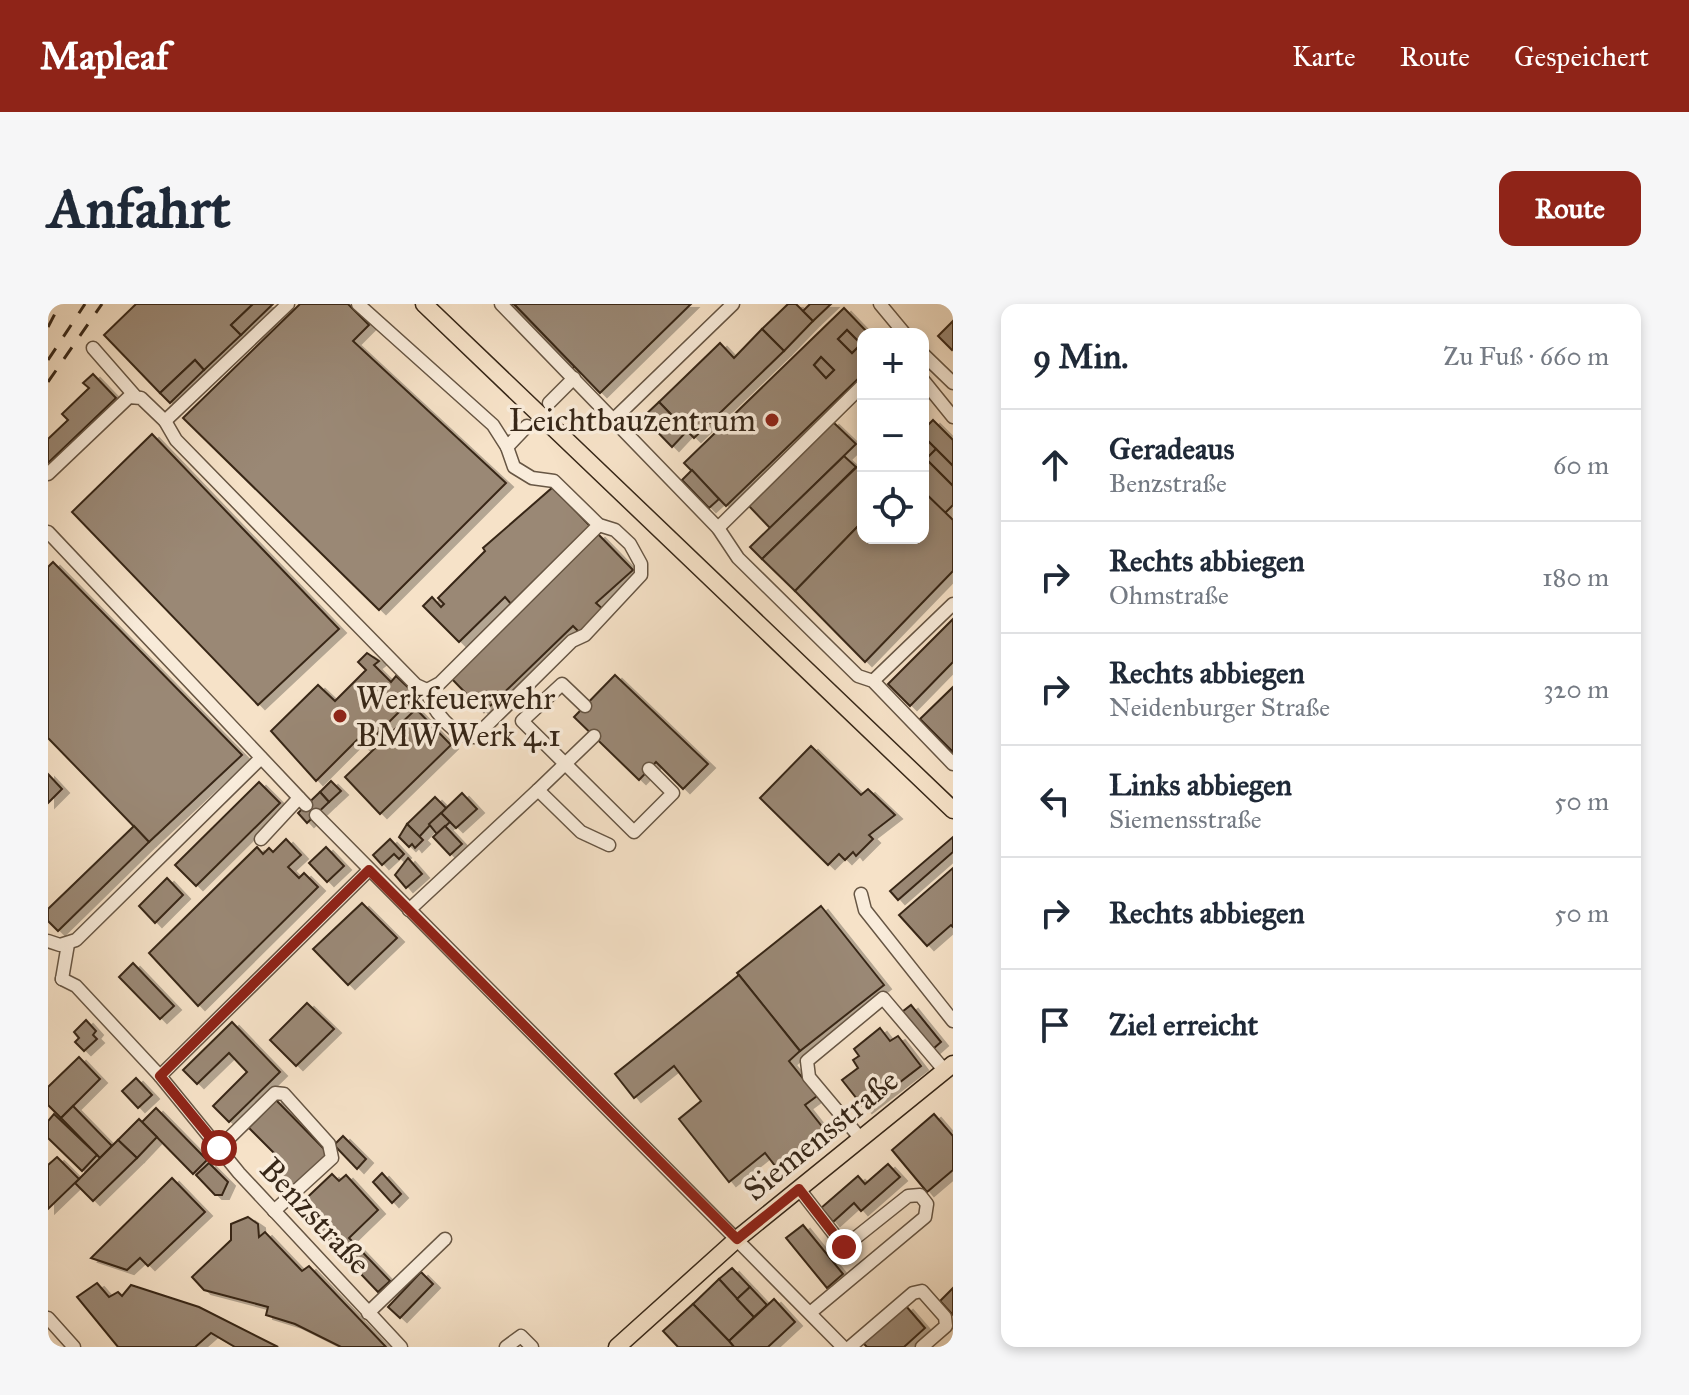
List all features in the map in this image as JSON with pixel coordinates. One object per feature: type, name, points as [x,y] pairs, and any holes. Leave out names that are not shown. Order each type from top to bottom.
[{"type":"main road","points":[[424,304],[953,810]]},
{"type":"main road","name":"Siemensstraße","points":[[617,1347],[737,1239],[949,1067]]},
{"type":"street","points":[[165,421],[288,304]]},
{"type":"street","points":[[358,304],[493,425],[507,447],[514,467],[532,478],[554,481],[599,525],[615,530],[630,544],[641,564],[641,575],[585,635],[572,641],[475,737],[462,736],[429,702],[427,690]]},
{"type":"street","points":[[501,304],[718,528],[738,558],[858,676],[873,681],[953,764]]},
{"type":"street","points":[[880,304],[900,328]]},
{"type":"street","points":[[614,419],[730,305]]},
{"type":"street","points":[[93,348],[135,396],[165,421],[186,451],[416,685],[427,690]]},
{"type":"street","points":[[929,360],[953,383]]},
{"type":"street","points":[[549,403],[574,378]]},
{"type":"street","points":[[929,387],[953,417]]},
{"type":"street","points":[[718,528],[857,391]]},
{"type":"street","points":[[48,474],[129,397],[135,396]]},
{"type":"street","points":[[507,447],[527,426]]},
{"type":"street","points":[[427,690],[440,683],[599,525]]},
{"type":"street","points":[[48,532],[369,870],[843,1347]]},
{"type":"street","points":[[873,681],[953,604]]},
{"type":"street","points":[[585,706],[562,684],[522,721],[634,832],[673,793],[649,769]]},
{"type":"street","points":[[409,910],[594,736]]},
{"type":"street","points":[[48,982],[62,979],[68,944],[261,758]]},
{"type":"street","points":[[538,790],[581,832],[609,845]]},
{"type":"street","points":[[261,839],[307,806]]},
{"type":"street","points":[[160,1076],[369,870]]},
{"type":"street","points":[[861,894],[865,910],[953,1021]]},
{"type":"street","points":[[48,941],[68,944]]},
{"type":"street","name":"Benzstraße","points":[[62,979],[76,986],[160,1076],[274,1211],[401,1347]]},
{"type":"street","points":[[861,1139],[809,1077],[807,1061],[883,998],[949,1067]]},
{"type":"street","points":[[219,1148],[275,1093],[284,1094],[329,1144],[332,1158],[274,1211]]},
{"type":"street","points":[[799,1189],[862,1269]]},
{"type":"street","points":[[810,1313],[925,1217],[927,1204],[920,1195],[908,1196],[844,1247]]},
{"type":"street","points":[[368,1313],[445,1239]]},
{"type":"street","points":[[850,1347],[913,1293],[922,1291],[945,1317],[946,1326],[922,1347]]},
{"type":"street","points":[[48,1318],[74,1347]]},
{"type":"street","points":[[506,1347],[521,1336],[532,1347]]},
{"type":"building","points":[[136,304],[253,304],[231,325],[241,335],[204,370],[195,360],[160,393],[104,335]]},
{"type":"building","points":[[253,304],[273,304],[241,335],[231,325]]},
{"type":"building","points":[[300,304],[348,304],[369,325],[353,341],[506,483],[379,610],[183,418]]},
{"type":"building","points":[[496,304],[514,304],[575,366],[564,376]]},
{"type":"building","points":[[514,304],[691,304],[600,393]]},
{"type":"building","points":[[788,304],[796,304],[813,321],[784,351],[762,329]]},
{"type":"building","points":[[810,304],[831,304],[813,321],[803,311]]},
{"type":"building","name":"Leichtbauzentrum","points":[[844,308],[863,328],[857,328],[857,340],[847,330],[838,339],[852,353],[857,348],[857,380],[726,506],[684,463]],"holes":[[[821,357],[834,370],[826,378],[814,365]]]},
{"type":"building","points":[[953,321],[953,349],[952,350],[938,336]]},
{"type":"building","points":[[762,329],[784,351],[694,438],[659,402],[720,343],[734,358]]},
{"type":"building","points":[[847,330],[857,340],[857,348],[852,353],[838,339]]},
{"type":"building","points":[[821,357],[834,370],[826,378],[814,365]]},
{"type":"building","points":[[195,360],[204,370],[170,403],[160,393]]},
{"type":"building","points":[[93,374],[116,398],[48,463],[48,439],[68,420],[62,414],[89,388],[83,383]]},
{"type":"building","points":[[659,402],[687,431],[672,447],[643,417]]},
{"type":"building","points":[[933,420],[953,440],[953,466],[929,442],[929,424]]},
{"type":"building","points":[[832,421],[856,444],[770,528],[748,505]]},
{"type":"building","points":[[152,434],[339,629],[258,705],[72,512]]},
{"type":"building","points":[[929,442],[936,449],[929,457]]},
{"type":"building","points":[[936,449],[953,466],[953,486],[929,462],[929,456]]},
{"type":"building","points":[[844,456],[856,467],[762,559],[750,547]]},
{"type":"building","points":[[929,462],[953,486],[953,505],[945,513],[929,497]]},
{"type":"building","points":[[857,467],[857,527],[795,591],[762,559]]},
{"type":"building","points":[[692,470],[719,499],[709,508],[682,480]]},
{"type":"building","points":[[553,487],[590,526],[511,604],[505,597],[459,642],[423,606],[432,597],[441,607],[444,604],[438,598],[485,551],[483,548]]},
{"type":"building","points":[[929,497],[953,520],[953,571],[865,662],[795,591],[857,527],[857,544],[929,544]]},
{"type":"building","points":[[598,534],[633,570],[596,603],[605,611],[581,634],[573,626],[484,712],[450,677]]},
{"type":"building","points":[[53,562],[242,755],[149,842],[48,738],[48,567]]},
{"type":"building","points":[[953,619],[953,662],[910,706],[888,684]]},
{"type":"building","name":"Werkfeuerwehr BMW Werk 4.1","points":[[367,653],[379,661],[374,665],[391,682],[396,676],[416,695],[364,747],[357,740],[316,781],[271,731],[318,685],[335,701],[366,670],[358,662]]},
{"type":"building","points":[[615,675],[708,764],[683,789],[656,762],[639,780],[574,717]]},
{"type":"building","points":[[953,687],[953,752],[920,719]]},
{"type":"building","points":[[416,709],[451,745],[380,814],[345,777]]},
{"type":"building","points":[[811,746],[861,795],[868,789],[895,815],[869,835],[873,839],[856,856],[853,852],[845,860],[839,854],[828,865],[760,798]]},
{"type":"building","points":[[48,774],[62,789],[48,803]]},
{"type":"building","points":[[331,781],[341,791],[329,802],[320,792]]},
{"type":"building","points":[[259,782],[280,803],[196,886],[175,865]]},
{"type":"building","points":[[320,792],[329,802],[307,823],[298,813]]},
{"type":"building","points":[[462,793],[477,809],[456,828],[441,813]]},
{"type":"building","points":[[435,797],[446,808],[419,837],[407,824]]},
{"type":"building","points":[[441,813],[450,822],[437,834],[429,824]]},
{"type":"building","points":[[407,824],[423,840],[415,848],[412,844],[409,847],[399,837]]},
{"type":"building","points":[[134,826],[149,842],[58,931],[48,921],[48,909]]},
{"type":"building","points":[[445,826],[462,844],[450,855],[433,837]]},
{"type":"building","points":[[953,837],[953,852],[898,900],[890,891]]},
{"type":"building","points":[[286,839],[301,855],[288,867],[299,878],[304,873],[318,887],[198,1006],[149,953],[257,847],[263,854],[269,848],[273,852]]},
{"type":"building","points":[[390,839],[404,854],[399,859],[394,854],[382,865],[373,855]]},
{"type":"building","points":[[326,847],[344,866],[327,882],[309,863]]},
{"type":"building","points":[[408,858],[422,874],[406,888],[395,875]]},
{"type":"building","points":[[953,868],[953,927],[951,925],[927,946],[899,915]]},
{"type":"building","points":[[167,878],[183,895],[155,923],[139,906]]},
{"type":"building","points":[[362,903],[397,938],[348,985],[313,949]]},
{"type":"building","points":[[821,906],[884,985],[800,1051],[737,973]]},
{"type":"building","points":[[133,963],[174,1006],[160,1019],[119,977]]},
{"type":"building","points":[[739,975],[800,1051],[789,1061],[817,1096],[805,1105],[824,1129],[776,1167],[765,1153],[729,1182],[679,1119],[701,1101],[674,1066],[634,1098],[615,1074]]},
{"type":"building","points":[[307,1003],[334,1029],[296,1066],[270,1040]]},
{"type":"building","points":[[911,1005],[941,1042],[933,1049],[902,1012]]},
{"type":"building","points":[[86,1020],[96,1031],[93,1035],[97,1039],[84,1051],[75,1042],[79,1038],[74,1032]]},
{"type":"building","points":[[232,1022],[280,1072],[229,1122],[213,1106],[247,1072],[229,1053],[197,1084],[183,1070]]},
{"type":"building","points":[[880,1028],[890,1041],[898,1036],[921,1066],[865,1109],[842,1080],[858,1068],[853,1060],[859,1056],[854,1049]]},
{"type":"building","points":[[79,1057],[100,1079],[61,1118],[48,1105],[48,1087]]},
{"type":"building","points":[[136,1078],[152,1095],[138,1108],[122,1091]]},
{"type":"building","points":[[275,1099],[329,1154],[286,1195],[270,1179],[285,1164],[247,1126]]},
{"type":"building","points":[[73,1106],[112,1146],[100,1158],[61,1118]]},
{"type":"building","points":[[156,1108],[207,1160],[193,1174],[142,1122]]},
{"type":"building","points":[[54,1114],[97,1155],[82,1171],[48,1138],[48,1121]]},
{"type":"building","points":[[934,1114],[953,1136],[953,1170],[927,1192],[892,1150]]},
{"type":"building","points":[[139,1119],[157,1137],[137,1158],[118,1140]]},
{"type":"building","points":[[343,1136],[366,1159],[357,1169],[334,1145]]},
{"type":"building","points":[[118,1140],[137,1158],[93,1201],[75,1183]]},
{"type":"building","points":[[57,1157],[79,1179],[48,1209],[48,1165]]},
{"type":"building","points":[[209,1163],[228,1182],[222,1195],[215,1195],[196,1175]]},
{"type":"building","points":[[888,1164],[900,1177],[861,1211],[854,1203],[833,1222],[821,1208],[858,1176],[865,1184]]},
{"type":"building","points":[[382,1173],[401,1194],[392,1203],[373,1182]]},
{"type":"building","points":[[332,1174],[339,1181],[346,1175],[378,1210],[349,1238],[390,1281],[378,1292],[297,1207]]},
{"type":"building","points":[[172,1178],[205,1212],[148,1266],[140,1258],[127,1270],[91,1258]]},
{"type":"building","points":[[248,1217],[258,1224],[259,1237],[265,1232],[302,1271],[309,1266],[386,1347],[341,1347],[295,1324],[266,1315],[268,1307],[204,1290],[192,1277],[231,1240],[231,1224]]},
{"type":"building","points":[[803,1225],[843,1274],[827,1288],[786,1238]]},
{"type":"building","points":[[732,1268],[750,1287],[737,1299],[719,1279]]},
{"type":"building","points":[[421,1272],[433,1284],[400,1318],[388,1307]]},
{"type":"building","points":[[719,1279],[754,1317],[729,1341],[693,1304]]},
{"type":"building","points":[[97,1283],[109,1297],[118,1292],[122,1296],[131,1285],[199,1307],[278,1347],[235,1347],[211,1333],[195,1347],[118,1347],[77,1297]]},
{"type":"building","points":[[750,1287],[767,1305],[754,1317],[737,1299]]},
{"type":"building","points":[[953,1288],[953,1315],[940,1301]]},
{"type":"building","points":[[774,1299],[795,1322],[768,1347],[734,1347],[729,1341]]},
{"type":"building","points":[[693,1304],[734,1347],[678,1347],[663,1331]]},
{"type":"building","points":[[906,1306],[925,1328],[904,1347],[867,1347],[863,1343]]},
{"type":"railway","points":[[48,327],[60,304]]},
{"type":"railway","points":[[48,360],[85,304]]},
{"type":"railway","points":[[48,382],[102,304]]},
{"type":"place","name":"Leichtbauzentrum","points":[[772,420]]},
{"type":"place","name":"Werkfeuerwehr BMW Werk 4.1","points":[[340,716]]},
{"type":"route","points":[[219,1148],[160,1076],[246,987],[369,870],[584,1082],[737,1239],[799,1189],[844,1247]]}]
